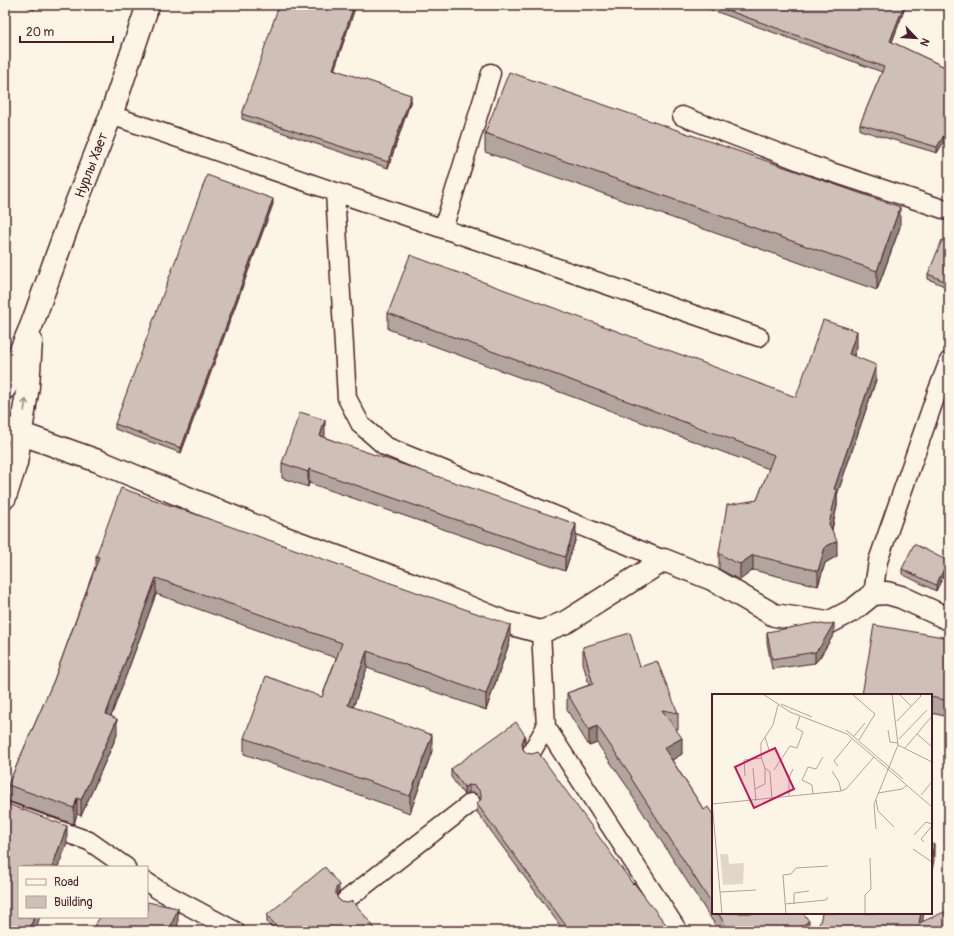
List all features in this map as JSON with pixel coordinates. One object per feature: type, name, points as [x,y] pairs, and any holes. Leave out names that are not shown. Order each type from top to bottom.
[{"type":"street","name":"Нурлы Хает","points":[[32,324],[110,114],[148,5]]},
{"type":"street","points":[[5,388],[32,324]]},
{"type":"street","points":[[5,497],[16,463],[13,431],[28,386],[32,324]]},
{"type":"street","points":[[13,431],[98,461],[277,535],[420,587],[504,622],[541,632],[566,622],[664,560],[712,578],[774,615],[828,623],[853,610],[873,594],[887,593],[901,597],[949,619]]},
{"type":"lane","points":[[443,229],[491,73]]},
{"type":"lane","points":[[110,114],[759,337]]},
{"type":"lane","points":[[682,116],[810,165],[949,211]]},
{"type":"lane","points":[[335,192],[347,398],[361,425],[385,446],[664,560]]},
{"type":"lane","points":[[873,594],[878,561],[949,361]]},
{"type":"lane","points":[[541,632],[546,727],[678,931]]},
{"type":"lane","points":[[532,751],[546,727]]},
{"type":"lane","points":[[346,900],[471,803]]},
{"type":"lane","points":[[5,811],[89,840],[125,866]]},
{"type":"lane","points":[[148,883],[235,931]]},
{"type":"building","points":[[279,5],[354,5],[333,69],[411,95],[388,162],[242,114]]},
{"type":"building","points":[[713,5],[904,5],[890,41],[949,69],[949,127],[937,147],[860,124],[884,67]]},
{"type":"building","points":[[509,72],[900,207],[877,271],[485,133]]},
{"type":"building","points":[[207,175],[273,199],[181,448],[115,424]]},
{"type":"building","points":[[942,240],[949,243],[949,283],[928,274]]},
{"type":"building","points":[[410,255],[796,397],[823,320],[857,331],[849,354],[876,365],[834,489],[837,490],[829,524],[837,541],[825,547],[818,571],[753,555],[740,564],[719,553],[727,505],[757,500],[774,455],[388,313]]},
{"type":"building","points":[[300,412],[325,420],[320,436],[576,524],[565,557],[309,469],[308,472],[282,463]]},
{"type":"building","points":[[121,488],[510,625],[486,694],[367,651],[348,705],[432,735],[410,796],[244,738],[266,676],[322,697],[342,643],[156,578],[106,714],[117,719],[81,800],[77,798],[74,808],[8,785],[54,680],[99,557],[96,556]]},
{"type":"building","points":[[914,544],[948,561],[936,585],[902,569]]},
{"type":"building","points":[[816,623],[826,625],[834,623],[820,647],[815,652],[772,659],[767,632]]},
{"type":"building","points":[[874,625],[949,638],[949,701],[932,697],[932,694],[862,694]]},
{"type":"building","points":[[630,633],[640,667],[657,661],[678,713],[662,710],[682,738],[664,748],[704,810],[708,807],[712,813],[712,904],[631,778],[632,777],[597,726],[589,730],[567,693],[593,684],[583,647]]},
{"type":"building","points":[[516,722],[525,735],[522,743],[523,749],[526,753],[532,754],[538,752],[633,884],[634,883],[671,931],[570,931],[477,804],[481,799],[479,790],[475,786],[469,785],[464,787],[451,769]]},
{"type":"building","points":[[5,803],[67,826],[52,866],[18,866],[18,918],[34,918],[29,931],[5,931]]},
{"type":"building","points":[[932,844],[934,844],[932,855]]},
{"type":"building","points":[[325,867],[339,885],[336,888],[338,899],[347,903],[353,901],[377,931],[280,931],[267,915]]},
{"type":"building","points":[[148,902],[178,908],[169,931],[92,931],[99,918],[148,918]]},
{"type":"building","points":[[949,910],[949,931],[818,931],[822,914],[921,914],[919,923]]},
{"type":"building","points":[[719,914],[804,914],[809,921],[794,931],[729,931]]}]
